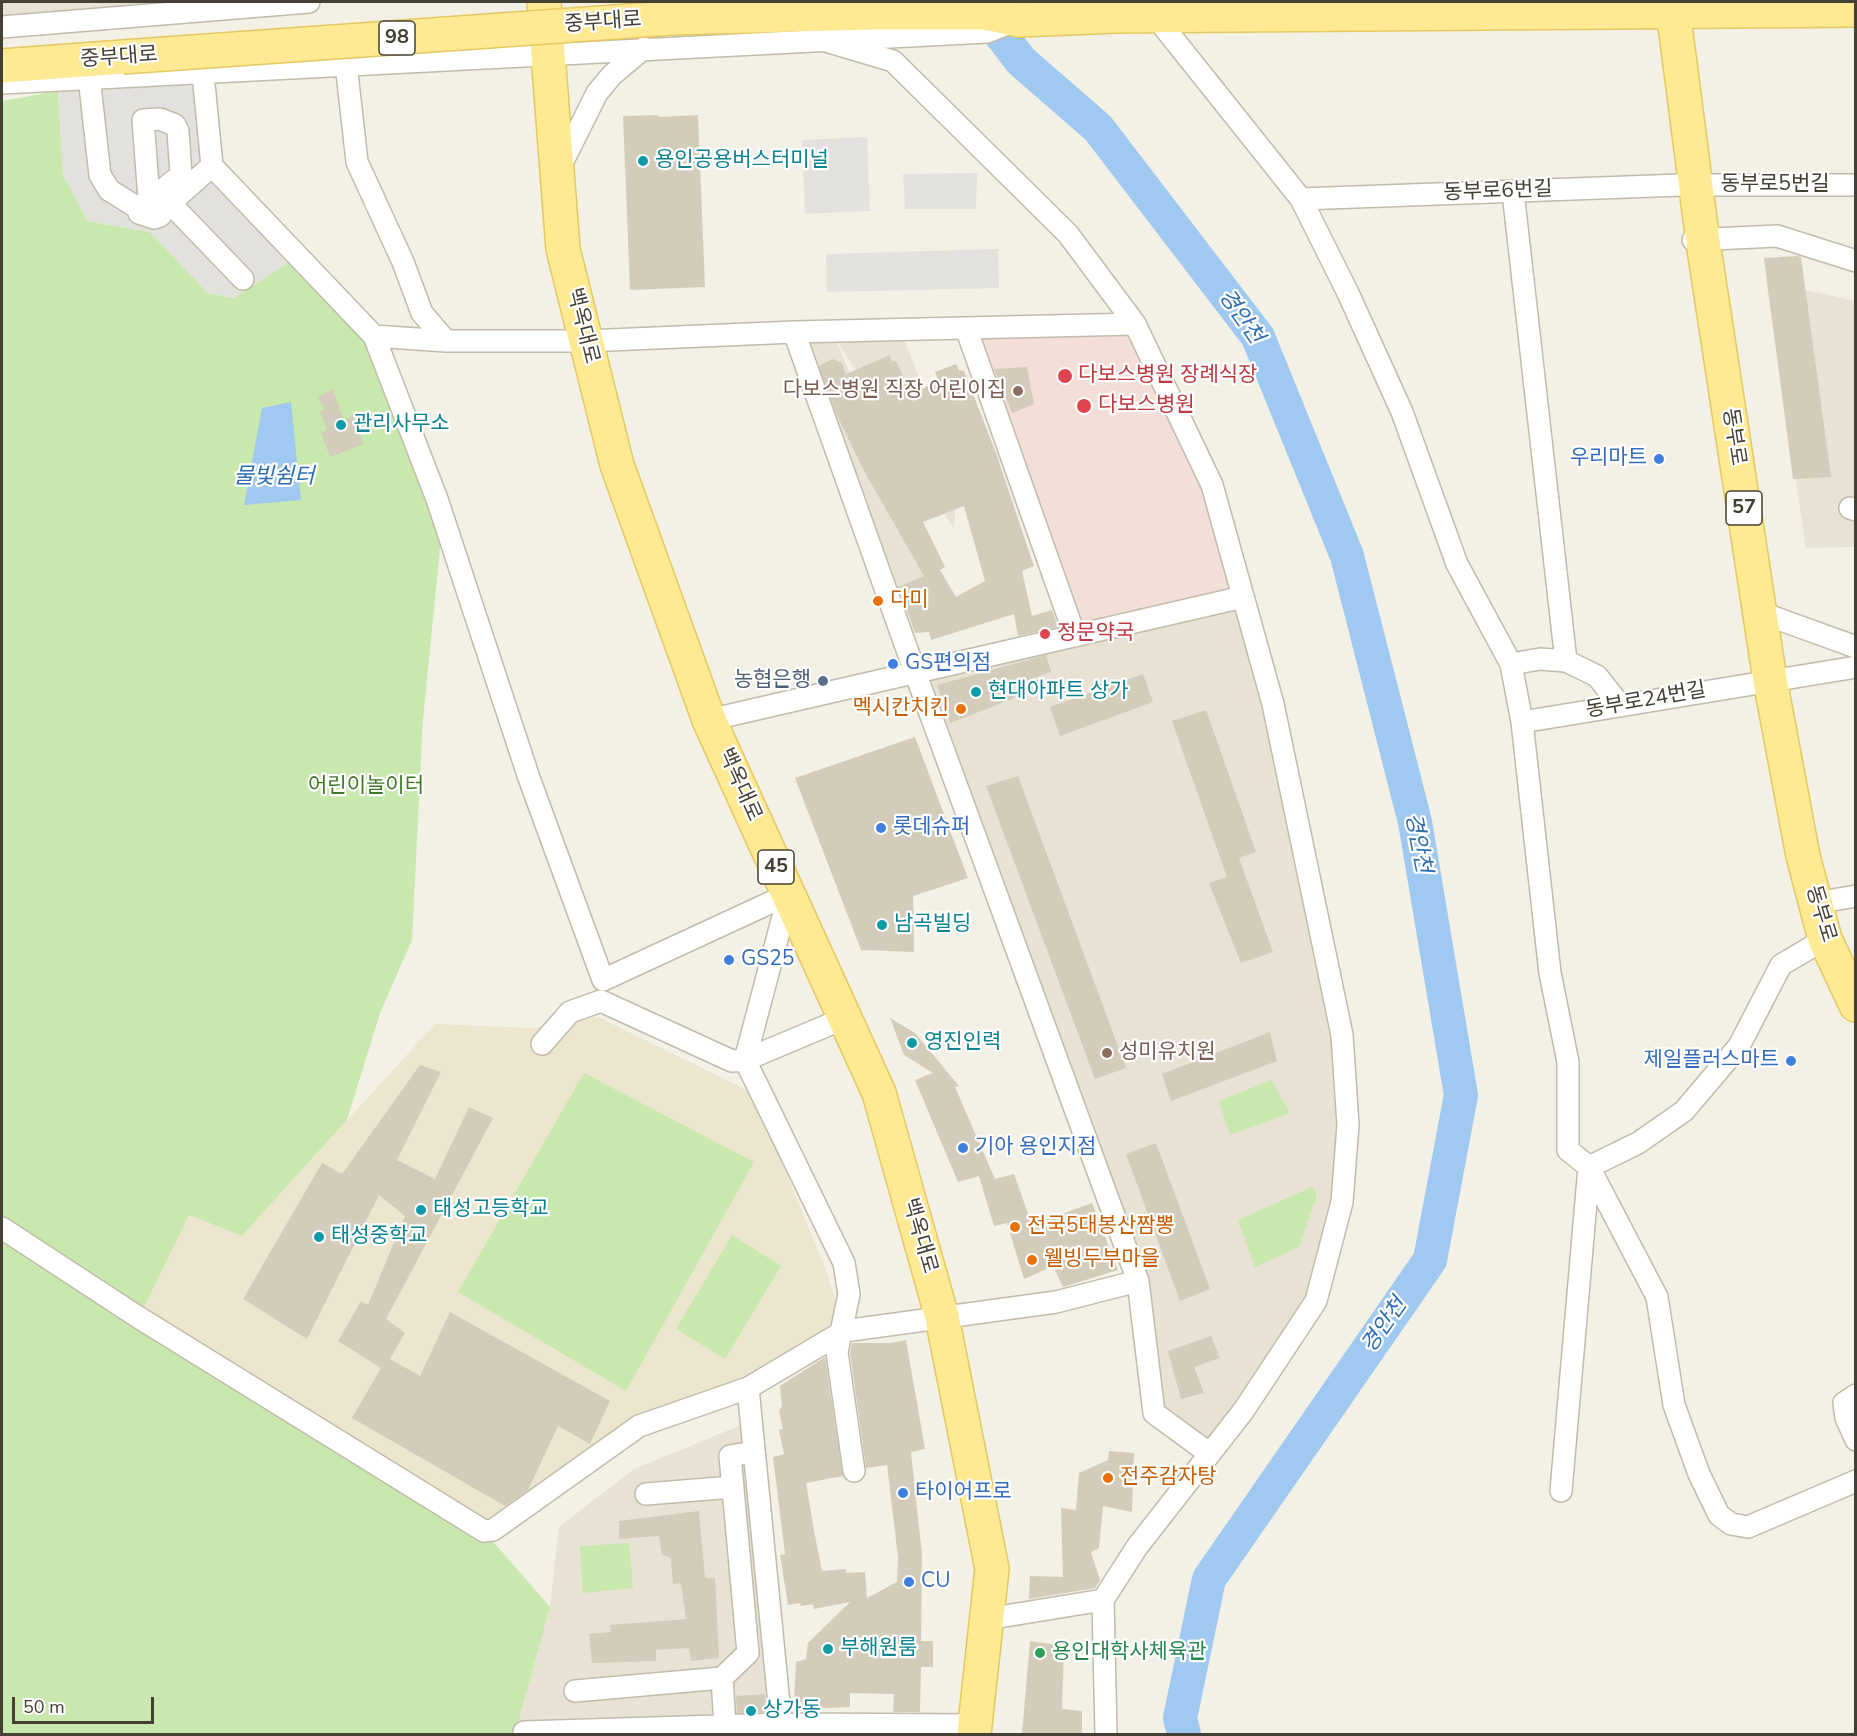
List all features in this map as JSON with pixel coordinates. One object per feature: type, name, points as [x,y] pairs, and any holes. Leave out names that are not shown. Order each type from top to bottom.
[{"type":"main road","name":"백옥대로","points":[[544,2],[563,249],[617,465],[710,720],[879,1094],[942,1317],[992,1569],[975,1730]]},
{"type":"main road","name":"중부대로","points":[[2,66],[123,51],[614,2]]},
{"type":"main road","name":"중부대로","points":[[2,53],[123,51],[671,18],[878,24],[987,13],[1019,20],[1116,16],[1673,7],[1856,10]]},
{"type":"main road","name":"동부로","points":[[1673,7],[1695,184],[1696,240],[1770,680],[1803,856],[1815,903],[1825,939],[1856,1005]]},
{"type":"street","points":[[2,27],[309,2]]},
{"type":"street","points":[[1155,16],[1301,199],[1348,293],[1402,412],[1457,564],[1510,664],[1522,722],[1550,974],[1568,1062],[1568,1150],[1589,1167],[1656,1297],[1674,1405],[1699,1474],[1719,1515],[1731,1524],[1748,1527],[1856,1481]]},
{"type":"street","points":[[2,83],[89,77],[203,74],[346,64],[819,39],[878,24]]},
{"type":"street","points":[[819,39],[893,61],[1068,234],[1134,324],[1212,485],[1273,704],[1342,1035],[1348,1125],[1342,1202],[1316,1300],[1244,1410],[1137,1547],[1102,1600],[1106,1734]]},
{"type":"street","points":[[558,173],[597,93],[612,75],[644,48]]},
{"type":"street","points":[[346,64],[357,162],[403,262],[422,313],[446,341]]},
{"type":"street","points":[[203,74],[212,166],[374,336],[437,499],[529,778],[603,980],[789,894]]},
{"type":"street","points":[[89,77],[100,175],[109,190],[152,204],[243,279]]},
{"type":"street","points":[[152,204],[212,166]]},
{"type":"street","name":"동부로5번길","points":[[1695,184],[1856,186]]},
{"type":"street","name":"동부로6번길","points":[[1301,199],[1695,184]]},
{"type":"street","points":[[1513,192],[1566,661]]},
{"type":"street","points":[[1696,240],[1777,236],[1856,261]]},
{"type":"street","points":[[374,336],[446,341],[586,341],[794,332],[1134,324]]},
{"type":"street","points":[[966,328],[1075,636]]},
{"type":"street","points":[[794,332],[915,672],[1138,1281],[1154,1413],[1210,1454]]},
{"type":"street","points":[[710,720],[1243,597]]},
{"type":"street","points":[[1759,612],[1856,647]]},
{"type":"street","points":[[1510,664],[1540,659],[1566,661],[1597,676],[1620,705]]},
{"type":"street","name":"동부로24번길","points":[[1522,722],[1856,667]]},
{"type":"street","points":[[789,894],[744,1060],[844,1263],[849,1294],[844,1331],[837,1352],[854,1471]]},
{"type":"street","points":[[1815,903],[1856,896]]},
{"type":"street","points":[[1589,1167],[1638,1143],[1684,1111],[1739,1046],[1781,964],[1825,939]]},
{"type":"street","points":[[542,1044],[570,1012],[601,1001],[732,1061],[744,1060],[845,1018]]},
{"type":"street","points":[[1561,1491],[1589,1167]]},
{"type":"street","points":[[2,1228],[138,1317],[484,1531],[493,1530],[639,1426],[748,1388],[844,1331],[1056,1302],[1138,1281]]},
{"type":"street","points":[[748,1388],[781,1724]]},
{"type":"street","points":[[1856,1395],[1844,1403],[1846,1418],[1856,1440]]},
{"type":"street","points":[[575,1691],[722,1678],[748,1653],[730,1456],[754,1452]]},
{"type":"street","points":[[646,1494],[733,1487]]},
{"type":"street","points":[[987,1619],[1102,1600]]},
{"type":"street","points":[[722,1678],[725,1726]]},
{"type":"street","points":[[524,1732],[725,1726],[753,1730],[781,1724],[975,1730]]},
{"type":"shaded area","points":[[2,2],[161,2],[2,18]]},
{"type":"shaded area","points":[[202,85],[206,168],[214,186],[292,260],[234,298],[208,293],[150,232],[88,221],[63,175],[58,91]]},
{"type":"shaded area","points":[[867,137],[870,211],[805,214],[802,140]]},
{"type":"shaded area","points":[[977,173],[976,209],[905,209],[903,174]]},
{"type":"shaded area","points":[[998,249],[999,288],[827,292],[826,254]]},
{"type":"shaded area","points":[[1766,281],[1855,301],[1855,547],[1806,548]]},
{"type":"shaded area","name":"다보스병원","points":[[1135,324],[1212,485],[1243,597],[1075,636],[966,328]]},
{"type":"shaded area","points":[[900,329],[958,477],[954,529],[834,336],[948,601],[921,578],[887,592],[794,332]]},
{"type":"shaded area","points":[[1243,597],[1273,704],[1348,1125],[1316,1301],[1210,1454],[1154,1413],[1138,1281],[915,672]]},
{"type":"shaded area","points":[[598,1017],[753,1093],[826,1270],[844,1331],[748,1388],[639,1426],[484,1531],[138,1317],[189,1215],[242,1236],[435,1024],[531,1028]]},
{"type":"shaded area","points":[[751,1421],[781,1724],[515,1734],[550,1607],[559,1527],[634,1469]]},
{"type":"green space","name":"어린이놀이터","points":[[58,91],[63,175],[88,221],[150,232],[208,293],[234,298],[292,260],[369,341],[441,538],[423,719],[412,940],[380,1013],[347,1120],[242,1236],[189,1215],[139,1317],[484,1531],[550,1607],[515,1734],[2,1734],[2,101]]},
{"type":"green space","points":[[584,1073],[754,1162],[626,1391],[458,1292]]},
{"type":"green space","points":[[1271,1080],[1290,1113],[1230,1135],[1219,1101]]},
{"type":"green space","points":[[1312,1187],[1317,1195],[1299,1247],[1255,1267],[1238,1220]]},
{"type":"green space","points":[[732,1235],[781,1266],[725,1359],[676,1329]]},
{"type":"green space","points":[[629,1543],[633,1588],[583,1593],[580,1546]]},
{"type":"water","name":"물빛쉼터","points":[[291,402],[301,500],[244,505],[262,408]]},
{"type":"building","name":"용인공용버스터미널","points":[[658,115],[659,117],[698,115],[705,287],[630,290],[623,116]]},
{"type":"building","points":[[1801,257],[1831,477],[1793,479],[1764,258]]},
{"type":"building","points":[[890,355],[892,362],[896,361],[912,395],[938,380],[935,372],[956,364],[959,370],[964,371],[996,453],[1034,566],[1022,571],[1032,616],[1052,610],[1058,627],[1018,636],[1014,614],[931,640],[929,632],[915,633],[898,587],[924,576],[863,469],[836,413],[819,366],[833,359],[842,363],[846,374]],"holes":[[[964,506],[985,581],[956,597],[940,570],[945,567],[923,522]]]},
{"type":"building","points":[[1027,367],[1034,404],[1012,413],[994,369]]},
{"type":"building","name":"관리사무소","points":[[333,390],[344,420],[353,416],[364,444],[330,457],[321,433],[327,430],[320,411],[324,410],[318,396]]},
{"type":"building","name":"현대아파트 상가","points":[[1046,655],[1051,672],[1011,686],[1015,698],[950,723],[937,685]]},
{"type":"building","points":[[1143,674],[1153,702],[1060,736],[1050,707]]},
{"type":"building","points":[[1206,710],[1256,852],[1239,858],[1273,952],[1241,963],[1209,883],[1227,877],[1172,721]]},
{"type":"building","name":"롯데슈퍼","points":[[915,737],[968,878],[913,896],[914,952],[861,950],[795,778]]},
{"type":"building","points":[[1018,776],[1126,1068],[1095,1079],[986,786]]},
{"type":"building","points":[[890,1018],[915,1033],[959,1086],[955,1087],[995,1179],[1014,1174],[1032,1225],[1092,1203],[1118,1270],[1063,1287],[1053,1266],[1024,1279],[1007,1223],[994,1226],[979,1176],[958,1182],[915,1080],[933,1073],[904,1055]]},
{"type":"building","points":[[1270,1032],[1277,1061],[1171,1101],[1162,1074]]},
{"type":"building","points":[[420,1065],[441,1072],[397,1160],[435,1179],[469,1107],[493,1118],[386,1319],[405,1333],[390,1359],[420,1376],[450,1312],[610,1401],[590,1444],[558,1426],[528,1490],[505,1506],[352,1418],[381,1368],[338,1341],[361,1301],[368,1305],[405,1216],[379,1195],[307,1339],[243,1299],[322,1163],[342,1174]]},
{"type":"building","points":[[1156,1143],[1210,1289],[1180,1301],[1126,1154]]},
{"type":"building","points":[[1211,1336],[1220,1358],[1194,1367],[1204,1393],[1181,1399],[1168,1351]]},
{"type":"building","points":[[906,1340],[925,1449],[911,1452],[922,1555],[921,1641],[933,1641],[933,1667],[921,1667],[920,1712],[893,1712],[894,1694],[850,1693],[850,1707],[802,1709],[802,1702],[794,1701],[796,1662],[806,1659],[808,1643],[850,1602],[814,1609],[813,1604],[788,1605],[780,1555],[785,1554],[773,1457],[784,1454],[779,1430],[783,1429],[779,1411],[782,1406],[780,1386],[825,1357],[843,1476],[806,1483],[815,1536],[822,1571],[846,1569],[846,1573],[865,1572],[867,1598],[897,1582],[898,1557],[887,1465],[866,1468],[850,1352],[852,1343],[891,1343]]},
{"type":"building","points":[[1109,1451],[1134,1453],[1132,1512],[1103,1506],[1099,1548],[1091,1552],[1100,1580],[1095,1588],[1029,1599],[1030,1576],[1063,1577],[1061,1508],[1076,1510],[1079,1473],[1108,1460]]},
{"type":"building","points":[[699,1511],[705,1578],[715,1578],[719,1658],[691,1661],[689,1648],[656,1650],[656,1661],[592,1663],[589,1634],[611,1632],[610,1625],[686,1619],[681,1583],[673,1584],[671,1558],[662,1555],[659,1536],[619,1539],[619,1521]]},
{"type":"building","points":[[1030,1641],[1064,1646],[1062,1709],[1082,1711],[1082,1734],[1022,1734]]},
{"type":"building","name":"상가동","points":[[765,1694],[766,1712],[737,1713],[736,1696]]},
{"type":"waterway","name":"경안천","points":[[976,2],[1021,61],[1098,128],[1258,337],[1347,556],[1415,822],[1461,1095],[1430,1260],[1209,1579],[1180,1718],[1184,1734]]},
{"type":"place","name":"용인공용버스터미널","points":[[643,161]]},
{"type":"place","name":"다보스병원 장례식장","points":[[1065,376]]},
{"type":"place","name":"다보스병원 직장 어린이집","points":[[1018,391]]},
{"type":"place","name":"다보스병원","points":[[1084,406]]},
{"type":"place","name":"관리사무소","points":[[341,425]]},
{"type":"place","name":"우리마트","points":[[1659,459]]},
{"type":"place","name":"다미","points":[[878,601]]},
{"type":"place","name":"정문약국","points":[[1045,634]]},
{"type":"place","name":"GS편의점","points":[[893,664]]},
{"type":"place","name":"농협은행","points":[[823,681]]},
{"type":"place","name":"현대아파트 상가","points":[[976,692]]},
{"type":"place","name":"멕시칸치킨","points":[[961,709]]},
{"type":"place","name":"롯데슈퍼","points":[[881,828]]},
{"type":"place","name":"남곡빌딩","points":[[882,925]]},
{"type":"place","name":"GS25","points":[[729,960]]},
{"type":"place","name":"영진인력","points":[[912,1043]]},
{"type":"place","name":"성미유치원","points":[[1107,1053]]},
{"type":"place","name":"제일플러스마트","points":[[1791,1061]]},
{"type":"place","name":"기아 용인지점","points":[[963,1148]]},
{"type":"place","name":"태성고등학교","points":[[421,1210]]},
{"type":"place","name":"전국5대봉산짬뽕","points":[[1015,1227]]},
{"type":"place","name":"태성중학교","points":[[319,1237]]},
{"type":"place","name":"웰빙두부마을","points":[[1032,1260]]},
{"type":"place","name":"전주감자탕","points":[[1108,1478]]},
{"type":"place","name":"타이어프로","points":[[903,1493]]},
{"type":"place","name":"CU","points":[[909,1582]]},
{"type":"place","name":"부해원룸","points":[[828,1649]]},
{"type":"place","name":"용인대학사체육관","points":[[1040,1653]]},
{"type":"place","name":"상가동","points":[[751,1711]]}]
